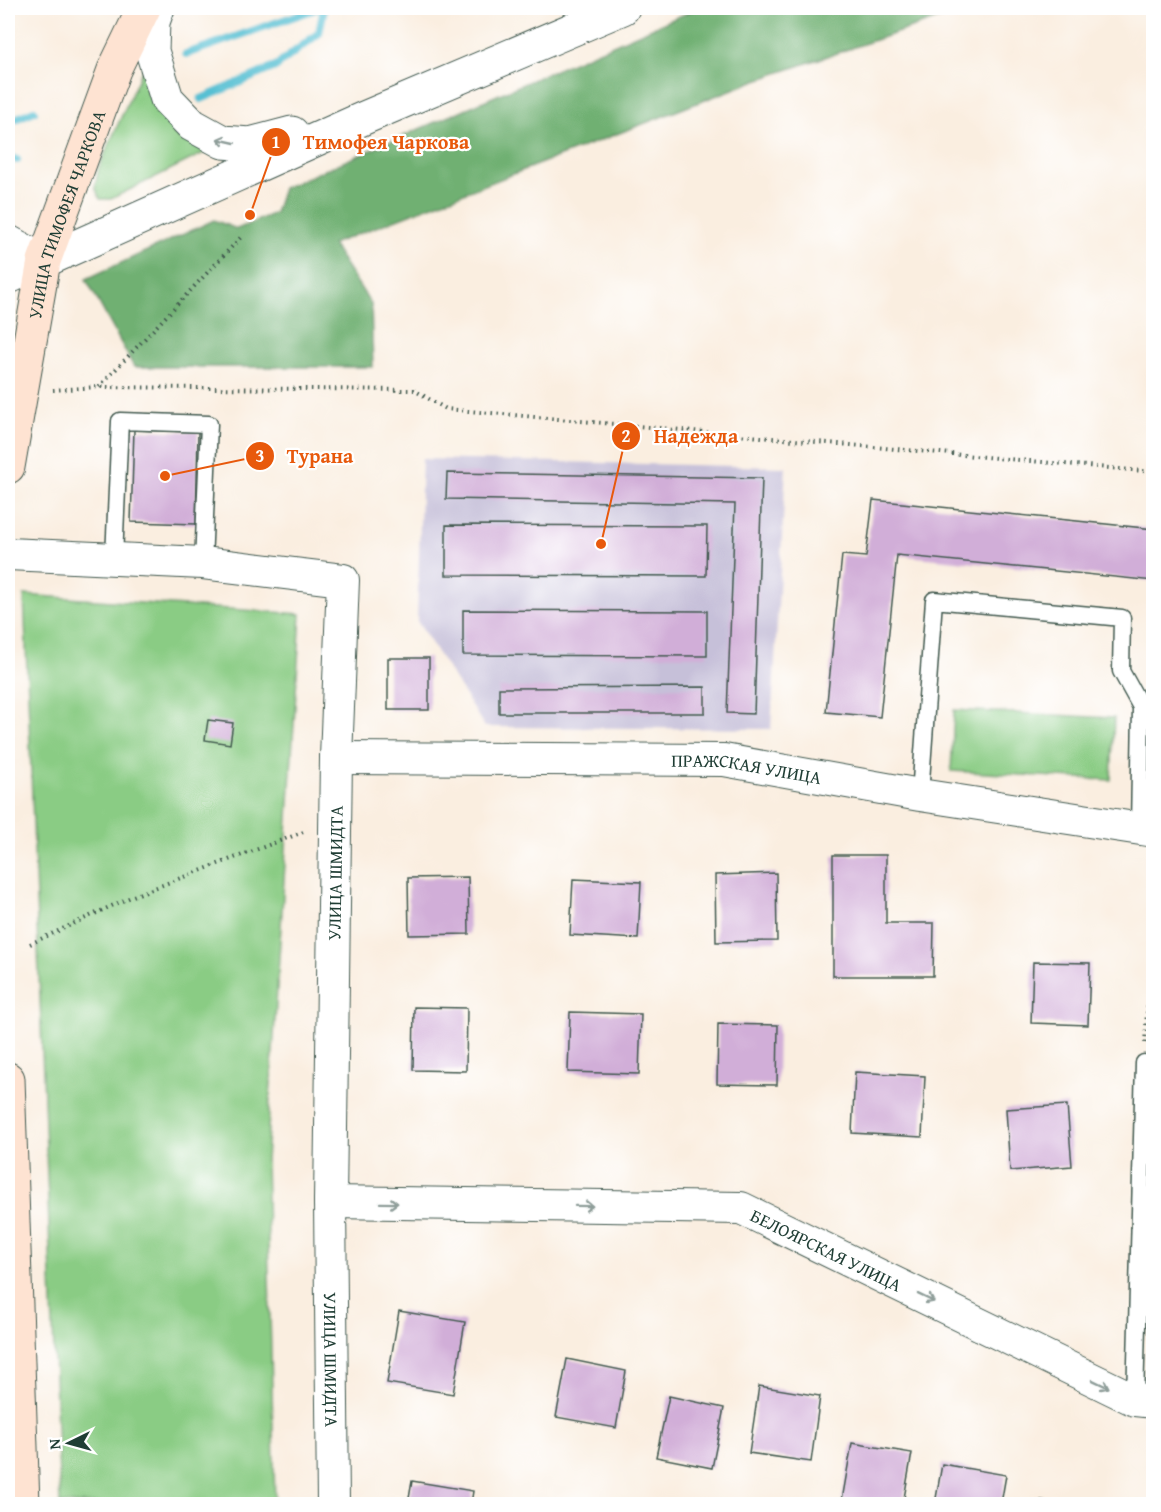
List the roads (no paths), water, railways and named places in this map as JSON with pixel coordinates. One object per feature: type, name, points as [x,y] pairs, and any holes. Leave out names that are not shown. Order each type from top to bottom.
[{"type":"main road","name":"УЛИЦА ТИМОФЕЯ ЧАРКОВА","points":[[8,467],[44,261],[114,70],[144,8]]},
{"type":"main road","points":[[8,1079],[23,1504]]},
{"type":"street","points":[[158,8],[153,22],[152,51],[167,99],[192,125],[223,142],[250,144],[274,139],[309,127],[364,118]]},
{"type":"street","points":[[8,278],[364,118],[623,8]]},
{"type":"street","points":[[8,241],[44,261]]},
{"type":"street","name":"УЛИЦА ШМИДТА","points":[[8,554],[203,563],[343,580],[336,758],[330,1202],[333,1504]]},
{"type":"street","name":"ПРАЖСКАЯ УЛИЦА","points":[[336,758],[724,760],[920,795],[1147,830]]},
{"type":"street","name":"БЕЛОЯРСКАЯ УЛИЦА","points":[[330,1202],[741,1208],[1144,1401]]},
{"type":"lane","points":[[114,558],[120,421],[209,424],[203,563]]},
{"type":"lane","points":[[920,795],[934,600],[1122,618],[1121,671],[1142,707],[1147,830]]},
{"type":"lane","points":[[1144,1063],[1144,1401]]},
{"type":"waterway","points":[[186,54],[318,8]]},
{"type":"waterway","points":[[201,99],[275,67],[319,33],[324,8]]},
{"type":"waterway","points":[[8,122],[34,111]]},
{"type":"waterway","points":[[8,157],[17,160]]},
{"type":"place","name":"Тимофея Чаркова","points":[[250,215]]},
{"type":"place","name":"Турана","points":[[165,476]]},
{"type":"place","name":"Надежда","points":[[601,544]]}]
